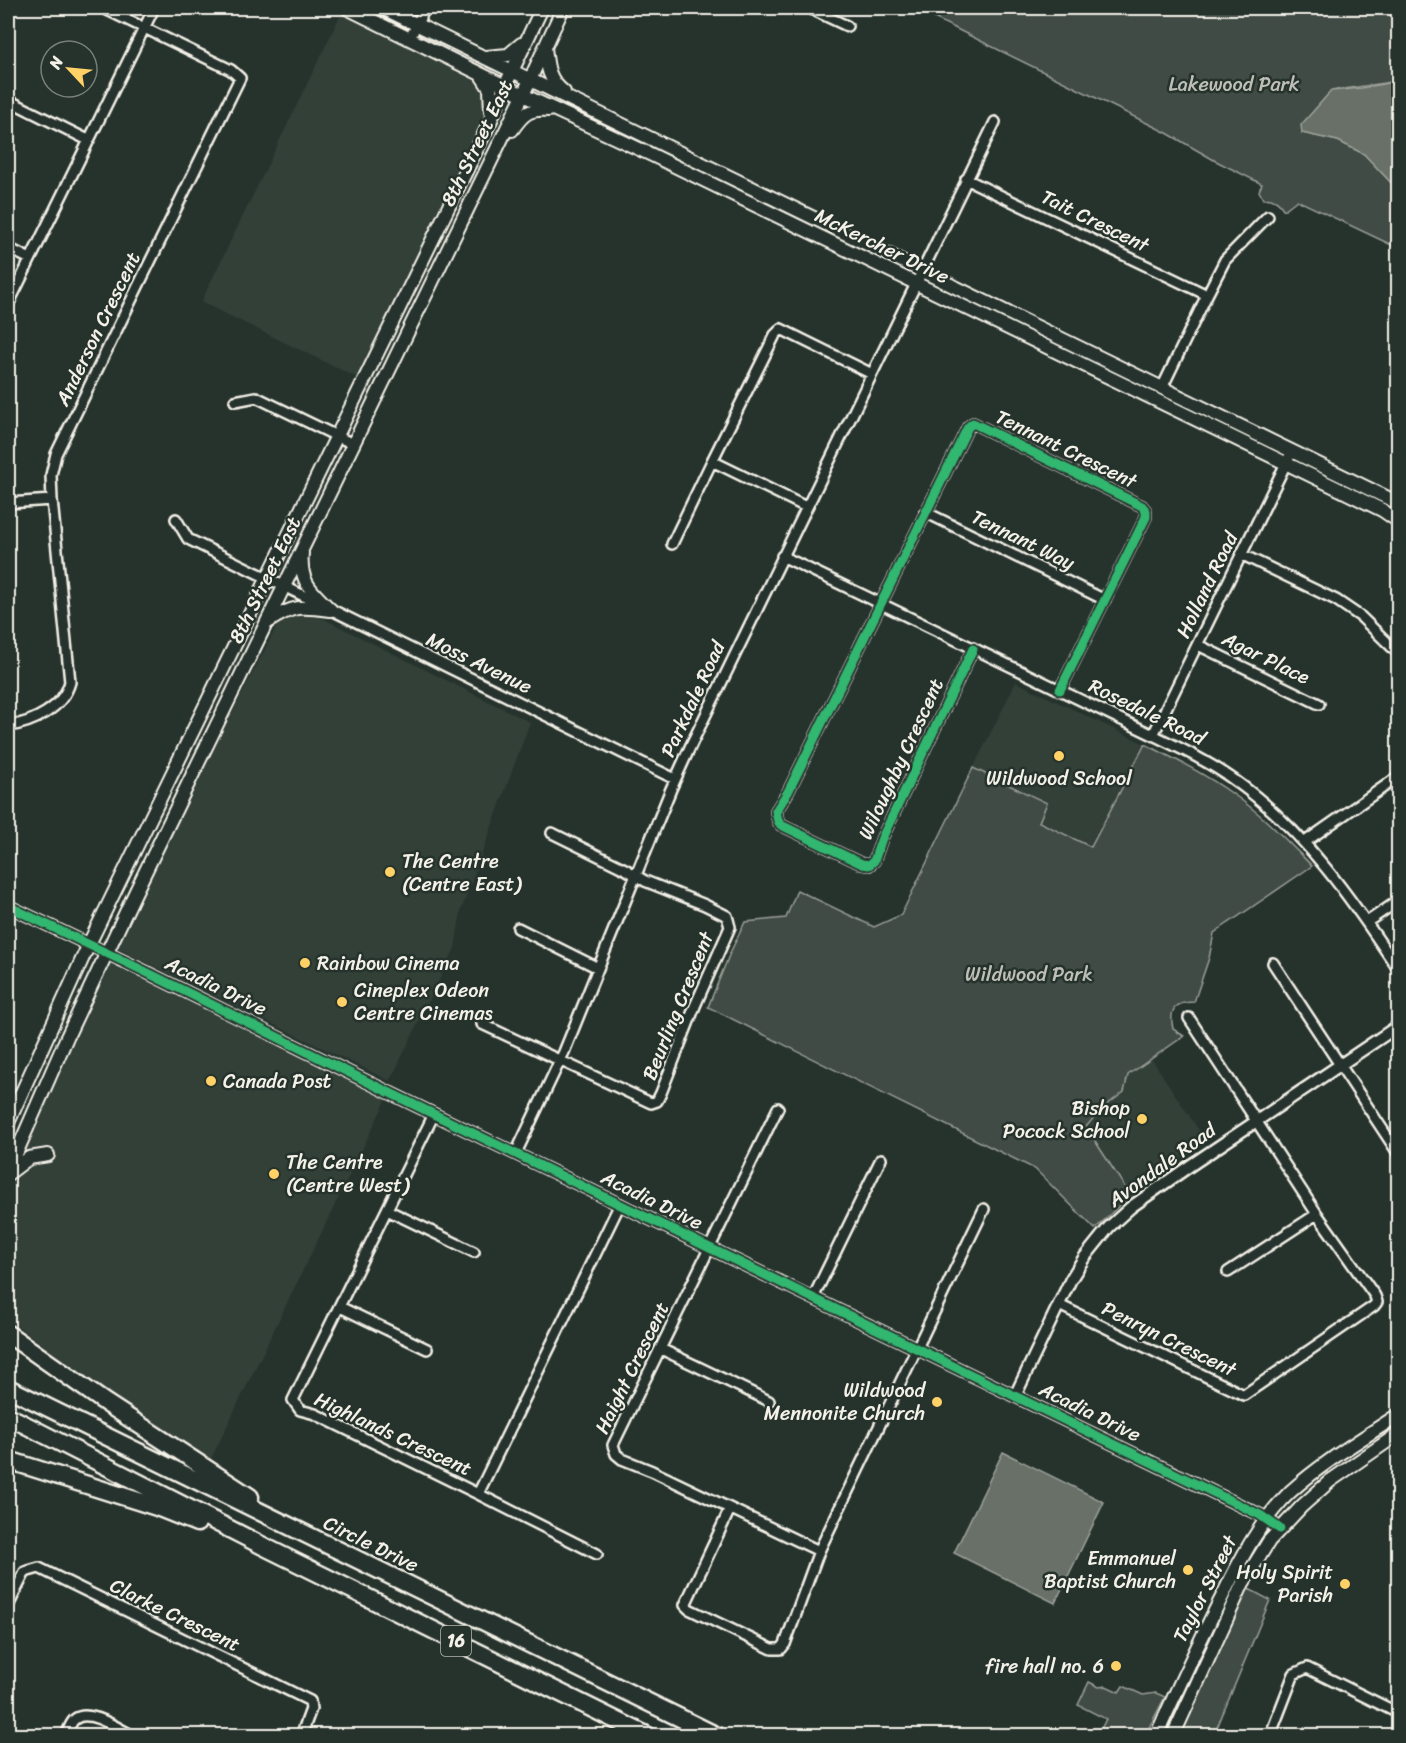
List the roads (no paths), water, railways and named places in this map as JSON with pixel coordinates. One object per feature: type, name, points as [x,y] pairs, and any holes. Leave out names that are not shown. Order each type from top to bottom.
[{"type":"highway","points":[[8,1334],[225,1482],[365,1564]]},
{"type":"highway","name":"Circle Drive","points":[[8,1388],[717,1736]]},
{"type":"highway","name":"16","points":[[8,1416],[648,1736]]},
{"type":"highway","points":[[8,1460],[157,1507],[251,1544],[264,1546]]},
{"type":"highway","points":[[650,1703],[722,1736]]},
{"type":"main road","name":"McKercher Drive","points":[[347,8],[522,95],[1382,510],[1398,521]]},
{"type":"main road","name":"McKercher Drive","points":[[384,8],[1398,503]]},
{"type":"main road","name":"8th Street East","points":[[8,1123],[89,944],[491,120],[542,8]]},
{"type":"main road","name":"8th Street East","points":[[8,1173],[106,953],[563,8]]},
{"type":"main road","points":[[484,57],[512,53],[528,37]]},
{"type":"main road","points":[[544,44],[548,72],[555,85],[574,100]]},
{"type":"main road","points":[[481,74],[490,89],[491,120]]},
{"type":"main road","points":[[492,157],[522,116],[536,109],[557,110]]},
{"type":"main road","points":[[303,548],[301,564],[304,580],[313,593],[331,610]]},
{"type":"main road","points":[[267,622],[285,610],[295,608],[331,610]]},
{"type":"main road","points":[[8,1173],[29,1158],[48,1155]]},
{"type":"main road","name":"Taylor Street","points":[[1156,1736],[1212,1616],[1245,1553],[1266,1519],[1318,1468],[1398,1415]]},
{"type":"main road","name":"Taylor Street","points":[[1173,1736],[1243,1583],[1280,1529],[1330,1481],[1398,1434]]},
{"type":"street","name":"Anderson Crescent","points":[[8,726],[29,722],[58,704],[67,694],[70,682],[52,500],[51,475],[56,454],[240,78],[231,70],[103,8]]},
{"type":"street","points":[[8,305],[154,8]]},
{"type":"street","points":[[410,38],[425,8]]},
{"type":"street","points":[[809,8],[847,26]]},
{"type":"street","points":[[8,100],[88,140]]},
{"type":"street","points":[[922,270],[994,122]]},
{"type":"street","name":"Tait Crescent","points":[[966,179],[1207,295]]},
{"type":"street","points":[[1162,388],[1225,260],[1268,216]]},
{"type":"street","points":[[8,248],[30,259]]},
{"type":"street","name":"Parkdale Road","points":[[516,1153],[560,1061],[675,779],[922,270]]},
{"type":"street","points":[[672,544],[775,335],[781,329],[872,374]]},
{"type":"street","points":[[235,401],[256,397],[353,444]]},
{"type":"street","name":"Tennant Crescent","points":[[880,603],[968,427],[973,423],[984,428],[1142,506],[1146,511],[1146,517],[1060,690]]},
{"type":"street","name":"Holland Road","points":[[1153,735],[1292,452]]},
{"type":"street","points":[[712,461],[806,507]]},
{"type":"street","points":[[8,503],[52,500]]},
{"type":"street","name":"Tennant Way","points":[[925,512],[1105,600]]},
{"type":"street","name":"Moss Avenue","points":[[176,519],[188,539],[675,779]]},
{"type":"street","points":[[1243,555],[1336,600],[1361,617],[1398,653]]},
{"type":"street","name":"Rosedale Road","points":[[782,556],[1153,735],[1203,760],[1238,782],[1305,843],[1334,876],[1398,969]]},
{"type":"street","name":"Wiloughby Crescent","points":[[880,603],[788,792],[776,811],[781,825],[805,837],[862,864],[869,865],[874,861],[882,838],[973,649]]},
{"type":"street","name":"Agar Place","points":[[1198,645],[1319,704]]},
{"type":"street","points":[[1305,843],[1398,777]]},
{"type":"street","points":[[552,833],[636,876]]},
{"type":"street","name":"Beurling Crescent","points":[[560,1061],[646,1103],[657,1101],[730,927],[727,916],[636,876]]},
{"type":"street","points":[[1367,922],[1398,901]]},
{"type":"street","name":"Acadia Drive","points":[[8,906],[1015,1396],[1266,1519],[1280,1529]]},
{"type":"street","points":[[518,928],[598,968]]},
{"type":"street","points":[[1273,963],[1398,1153]]},
{"type":"street","name":"Penryn Crescent","points":[[1059,1305],[1244,1395],[1377,1302],[1189,1018]]},
{"type":"street","points":[[482,1024],[560,1061]]},
{"type":"street","name":"Avondale Road","points":[[1015,1396],[1084,1257],[1109,1227],[1143,1198],[1398,1026]]},
{"type":"street","name":"Haight Crescent","points":[[778,1108],[613,1445],[613,1450],[622,1459],[652,1471],[819,1551]]},
{"type":"street","name":"Highlands Crescent","points":[[434,1114],[293,1400],[300,1410],[315,1414],[478,1494],[620,1204]]},
{"type":"street","points":[[813,1298],[881,1159]]},
{"type":"street","points":[[730,1509],[685,1605],[689,1610],[772,1649],[781,1650],[819,1551],[984,1209]]},
{"type":"street","points":[[387,1210],[474,1252]]},
{"type":"street","points":[[1228,1272],[1317,1214]]},
{"type":"street","points":[[340,1307],[427,1349]]},
{"type":"street","points":[[661,1349],[769,1401]]},
{"type":"street","points":[[478,1494],[597,1554]]},
{"type":"street","name":"Clarke Crescent","points":[[8,1606],[25,1572],[39,1568],[310,1701],[311,1709],[301,1736]]},
{"type":"street","points":[[1270,1736],[1294,1674],[1307,1668],[1398,1713]]},
{"type":"street","points":[[66,1736],[74,1719],[84,1714],[93,1716],[133,1736]]},
{"type":"place","name":"Wildwood School","points":[[1059,756]]},
{"type":"place","name":"The Centre (Centre East)","points":[[390,872]]},
{"type":"place","name":"Rainbow Cinema","points":[[305,963]]},
{"type":"place","name":"Cineplex Odeon Centre Cinemas","points":[[342,1002]]},
{"type":"place","name":"Canada Post","points":[[211,1081]]},
{"type":"place","name":"Bishop Pocock School","points":[[1142,1119]]},
{"type":"place","name":"The Centre (Centre West)","points":[[274,1174]]},
{"type":"place","name":"Wildwood Mennonite Church","points":[[937,1402]]},
{"type":"place","name":"Emmanuel Baptist Church","points":[[1188,1570]]},
{"type":"place","name":"Holy Spirit Parish","points":[[1345,1584]]},
{"type":"place","name":"fire hall no. 6","points":[[1116,1666]]},
{"type":"park label","name":"Lakewood Park","points":[[1234,84]]},
{"type":"park label","name":"Wildwood Park","points":[[1029,974]]}]
